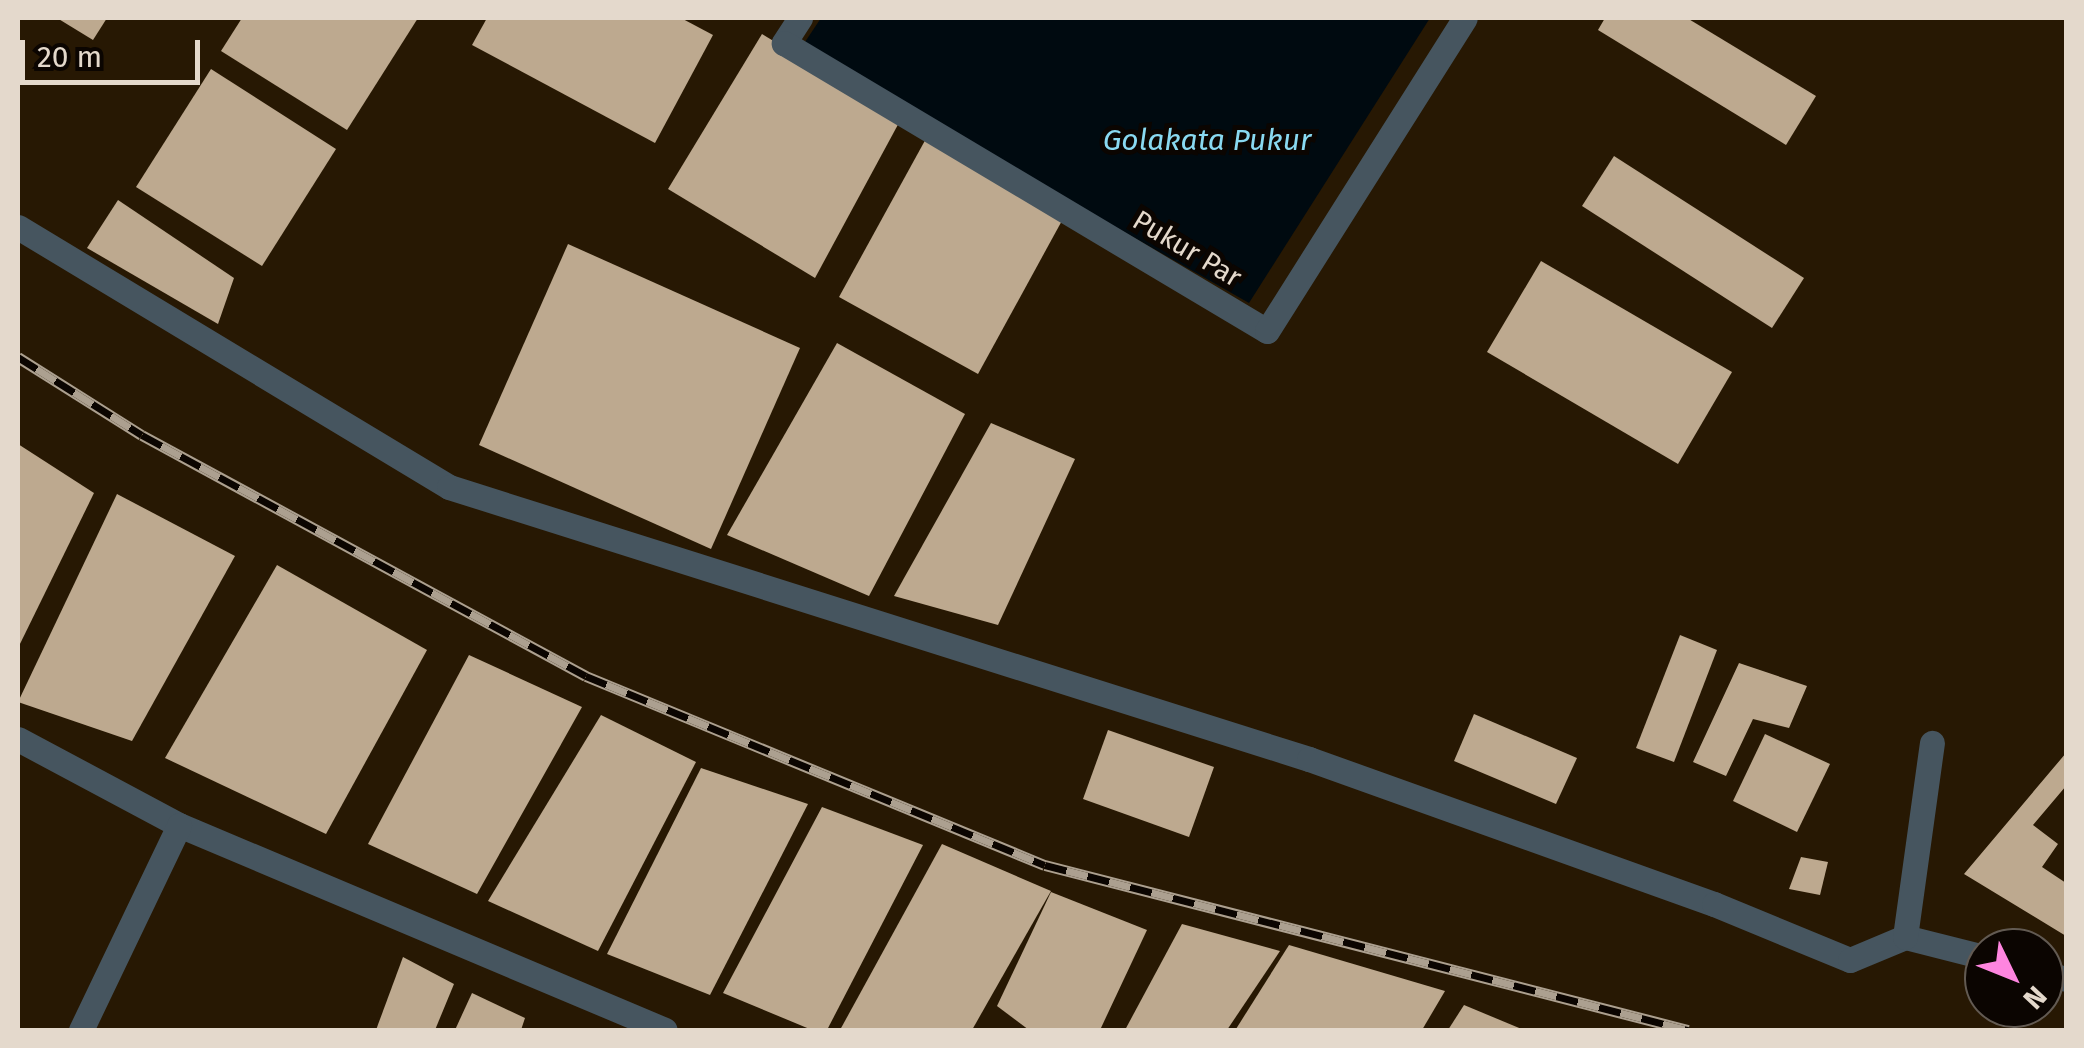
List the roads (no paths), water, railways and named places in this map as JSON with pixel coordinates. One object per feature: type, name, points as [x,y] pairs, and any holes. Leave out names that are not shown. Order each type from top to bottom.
[{"type":"street","name":"Pukur Par","points":[[800,18],[784,42],[1267,331],[1465,18]]},
{"type":"street","points":[[18,226],[449,487],[1309,760],[1714,904],[1850,960],[1906,937],[1964,952]]},
{"type":"street","points":[[18,739],[179,824],[665,1030]]},
{"type":"street","points":[[1906,937],[1932,743]]},
{"type":"street","points":[[81,1030],[179,824]]},
{"type":"water","name":"Golakata Pukur","points":[[821,18],[1430,18],[1249,303],[801,48]]},
{"type":"railway","points":[[18,357],[142,435],[586,676],[1045,865],[1688,1030]]}]
